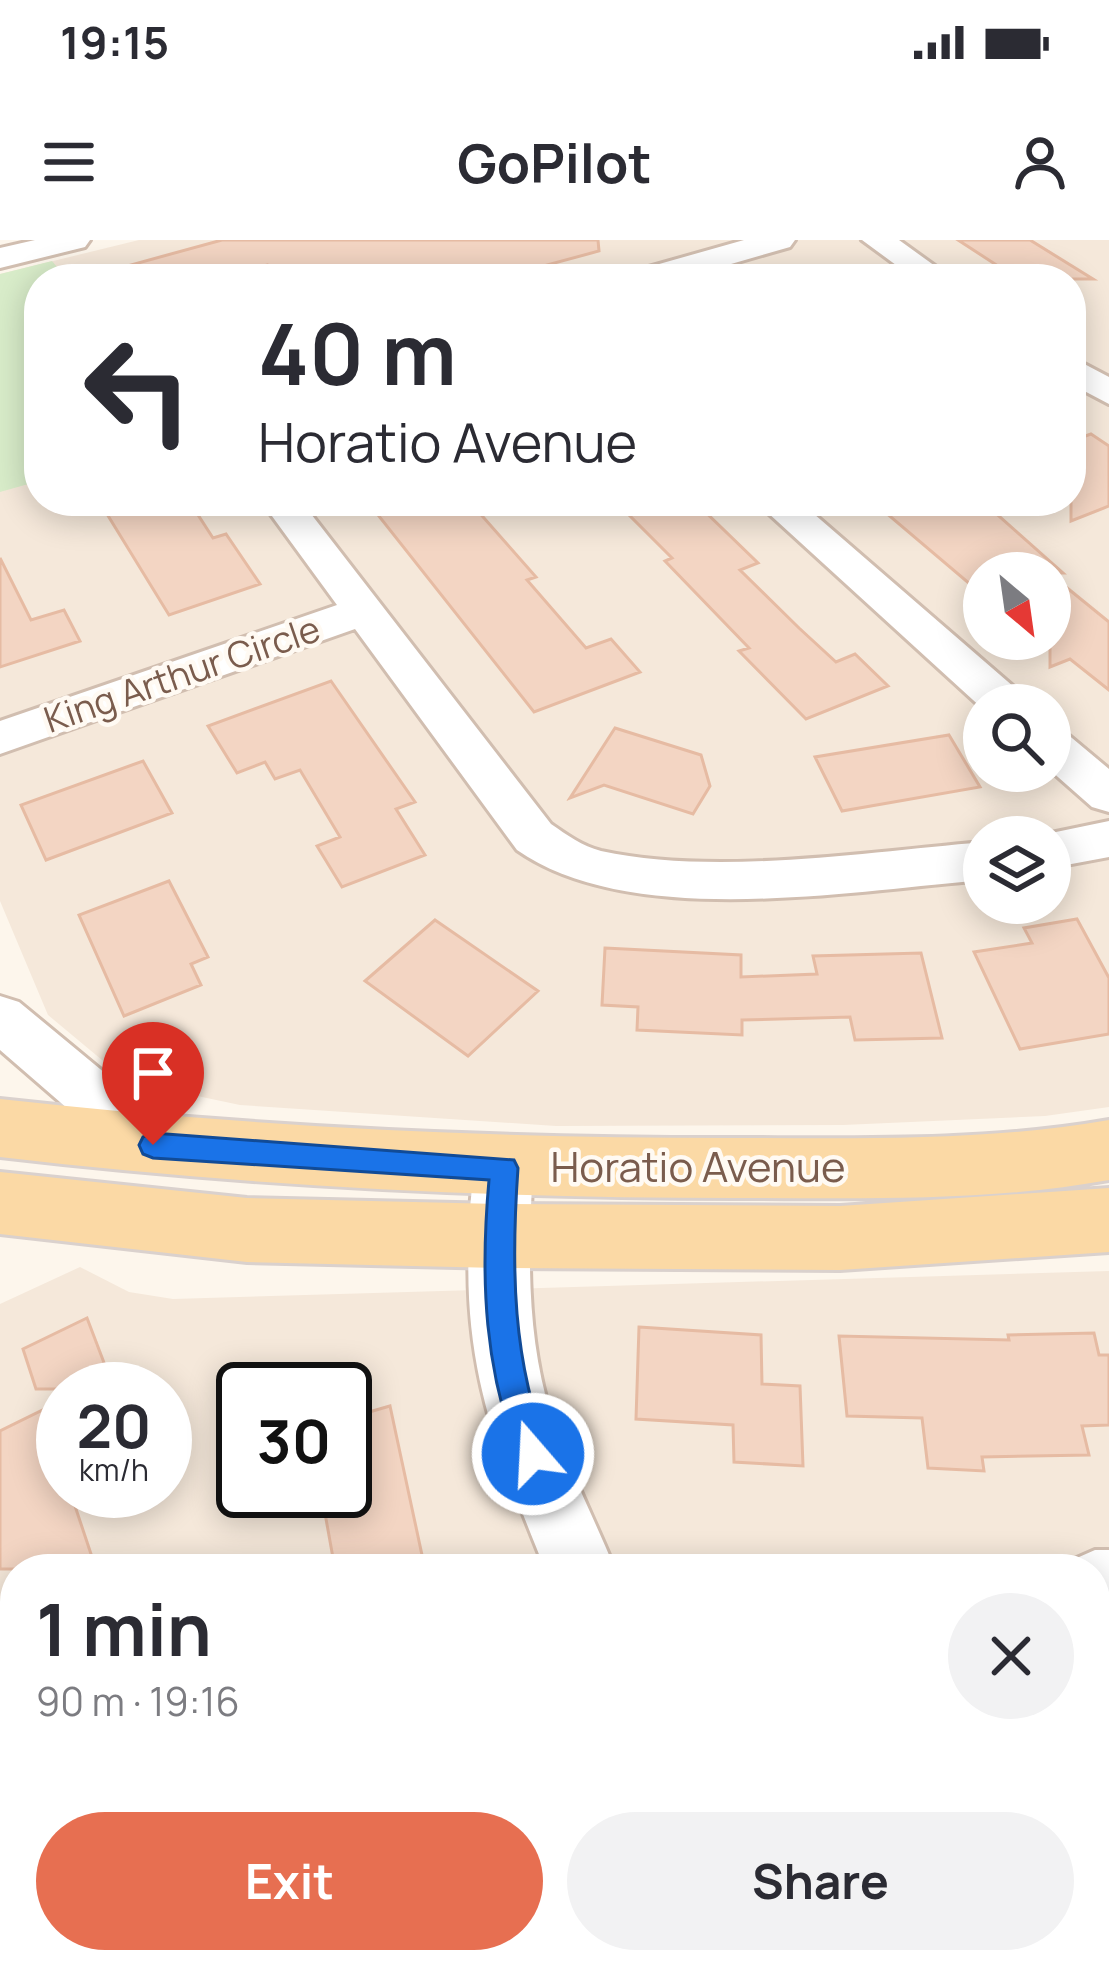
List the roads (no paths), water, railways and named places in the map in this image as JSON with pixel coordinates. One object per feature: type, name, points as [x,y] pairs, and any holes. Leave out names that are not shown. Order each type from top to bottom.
[{"type":"main road","name":"Horatio Avenue","points":[[0,1128],[191,1150],[504,1168],[826,1168],[1064,1158],[1109,1150]]},
{"type":"main road","name":"Horatio Avenue","points":[[0,1203],[247,1230],[498,1236],[840,1238],[1109,1220]]},
{"type":"street","points":[[0,258],[74,240]]},
{"type":"street","points":[[695,264],[778,240]]},
{"type":"street","points":[[878,240],[914,264]]},
{"type":"street","name":"King Arthur Circle","points":[[292,516],[534,837],[563,857],[597,868],[668,878],[787,877],[963,863]]},
{"type":"street","points":[[792,516],[982,684]]},
{"type":"street","name":"King Arthur Circle","points":[[0,737],[363,611]]},
{"type":"street","points":[[1071,762],[1109,796]]},
{"type":"street","points":[[1071,846],[1109,839]]},
{"type":"street","points":[[0,1018],[103,1105],[191,1150]]},
{"type":"street","points":[[504,1168],[498,1236],[502,1347],[518,1415],[574,1554]]}]
